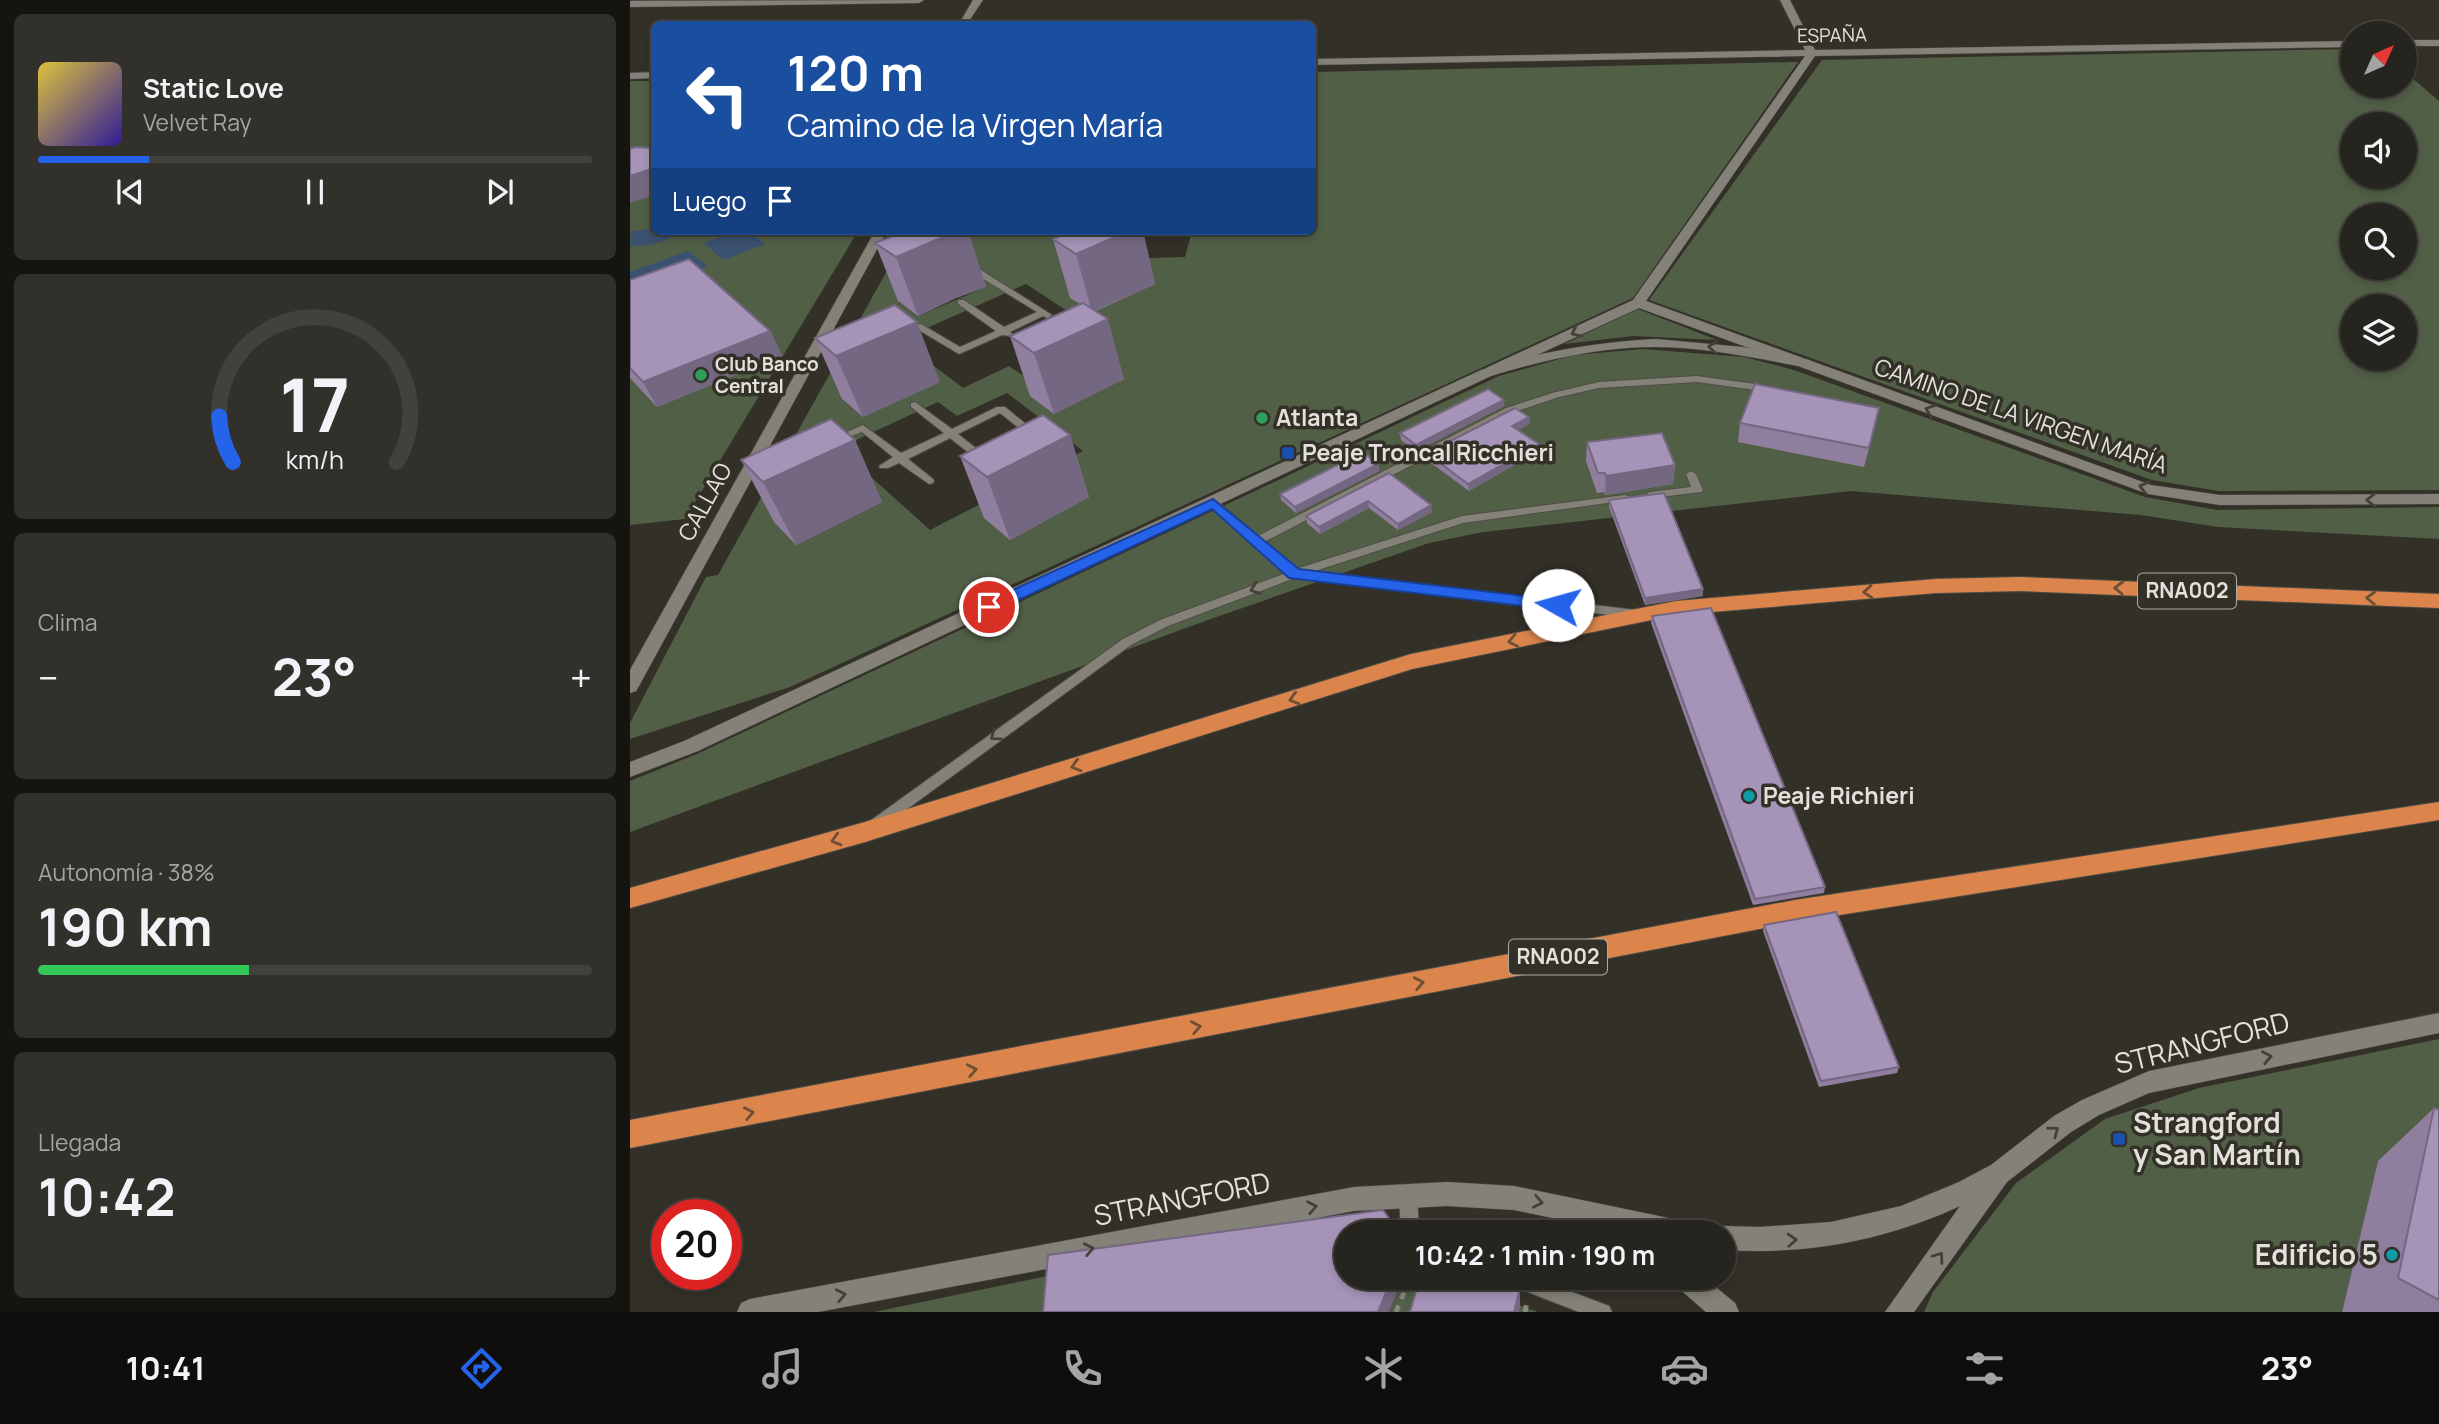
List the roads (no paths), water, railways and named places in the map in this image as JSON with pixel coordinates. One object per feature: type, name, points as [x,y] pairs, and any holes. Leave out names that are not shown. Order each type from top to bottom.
[{"type":"highway","name":"RNA002","points":[[630,898],[865,832],[1411,662],[1636,614],[1676,608],[1936,586],[2019,584],[2439,601]]},
{"type":"highway","name":"RNA002","points":[[630,1134],[1795,911],[2439,811]]},
{"type":"highway","points":[[630,891],[685,883]]},
{"type":"highway","points":[[630,1143],[682,1126]]},
{"type":"street","points":[[630,5],[919,0]]},
{"type":"street","points":[[965,21],[978,0]]},
{"type":"street","points":[[1638,303],[1811,53],[1785,0]]},
{"type":"street","points":[[2417,43],[2439,43]]},
{"type":"street","name":"ESPAÑA","points":[[1316,62],[2340,44]]},
{"type":"street","points":[[630,76],[651,75]]},
{"type":"street","name":"CALLAO","points":[[630,686],[769,444],[821,338],[879,235]]},
{"type":"street","name":"CAMINO DE LA VIRGEN MARÍA","points":[[630,771],[691,746],[1638,303],[2148,489],[2220,500],[2439,499]]},
{"type":"street","name":"CAMINO DE LA VIRGEN MARÍA","points":[[1486,373],[1572,351],[1656,343],[1743,351],[1801,362]]},
{"type":"street","name":"STRANGFORD","points":[[1736,1239],[1760,1242],[1812,1239],[1866,1228],[1928,1208],[2000,1172],[2071,1119],[2111,1097],[2149,1082],[2439,1023]]},
{"type":"street","name":"STRANGFORD","points":[[1898,1312],[2000,1172]]},
{"type":"street","name":"STRANGFORD","points":[[750,1312],[1341,1202],[1408,1195],[1514,1198],[1601,1220]]},
{"type":"street","points":[[1700,1290],[1726,1312]]},
{"type":"lane","points":[[964,263],[1053,319]]},
{"type":"lane","points":[[961,302],[1019,342]]},
{"type":"lane","points":[[892,331],[918,326],[959,351],[1043,313]]},
{"type":"lane","points":[[821,338],[841,336]]},
{"type":"lane","points":[[1257,541],[1510,410],[1556,395],[1599,385],[1697,379],[1780,391]]},
{"type":"lane","points":[[915,405],[978,455]]},
{"type":"lane","points":[[884,466],[1001,410],[1038,439]]},
{"type":"lane","points":[[825,440],[863,428],[929,481]]},
{"type":"lane","points":[[865,832],[1127,642],[1164,622],[1294,574],[1462,520],[1698,490],[1691,474]]},
{"type":"lane","points":[[1213,503],[1294,574],[1636,614]]},
{"type":"lane","points":[[1408,1195],[1409,1220]]},
{"type":"lane","points":[[1545,1290],[1603,1312]]},
{"type":"water","points":[[651,229],[651,235],[678,235],[652,245],[630,246],[631,231]]},
{"type":"water","points":[[727,235],[753,235],[765,244],[723,260],[704,243]]},
{"type":"water","points":[[688,251],[707,266],[638,292],[630,285],[630,272]]},
{"type":"place","name":"Club Banco Central","points":[[701,375]]},
{"type":"place","name":"Atlanta","points":[[1262,418]]},
{"type":"place","name":"Peaje Troncal Ricchieri","points":[[1288,453]]},
{"type":"place","name":"Peaje Richieri","points":[[1749,796]]},
{"type":"place","name":"Strangford y San Martín","points":[[2119,1139]]},
{"type":"place","name":"Edificio 5","points":[[2392,1255]]}]
